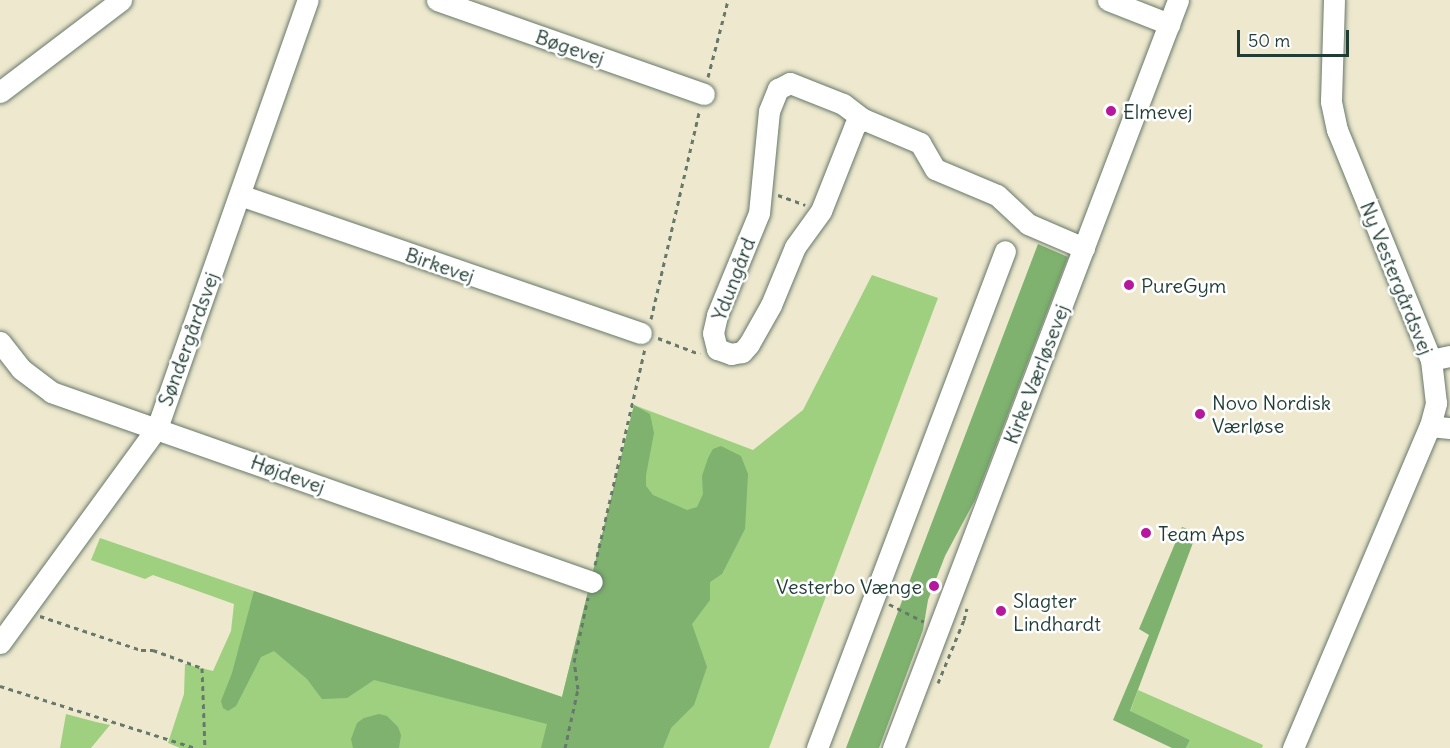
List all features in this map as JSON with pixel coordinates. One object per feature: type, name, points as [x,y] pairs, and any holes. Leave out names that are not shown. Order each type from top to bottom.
[{"type":"street","points":[[0,92],[121,0]]},
{"type":"street","name":"Søndergårdsvej","points":[[0,643],[157,428],[308,0]]},
{"type":"street","name":"Bøgevej","points":[[437,0],[704,94]]},
{"type":"street","points":[[1108,0],[1169,24]]},
{"type":"street","name":"Kirke Værløsevej","points":[[893,748],[1178,0]]},
{"type":"street","name":"Ny Vestergårdsvej","points":[[1293,748],[1440,427],[1436,403],[1441,358],[1336,130],[1331,101],[1334,0]]},
{"type":"street","name":"Ydungård","points":[[863,119],[855,125],[821,211],[795,247],[771,305],[749,344],[742,352],[731,354],[717,349],[713,333],[717,315],[759,213],[770,111],[778,89],[790,83],[843,104],[863,119],[920,143],[935,169],[997,195],[1028,224],[1084,248]]},
{"type":"street","name":"Birkevej","points":[[240,195],[647,332]]},
{"type":"street","points":[[817,748],[1005,251]]},
{"type":"street","name":"Højdevej","points":[[0,342],[21,369],[51,392],[591,582]]},
{"type":"path","points":[[565,748],[578,689],[574,662],[591,582],[647,332],[728,0]]},
{"type":"path","points":[[761,189],[821,211]]},
{"type":"path","points":[[647,332],[702,355]]},
{"type":"path","points":[[896,607],[928,624]]},
{"type":"path","points":[[24,610],[141,650],[153,650],[202,668],[205,748]]},
{"type":"path","points":[[0,686],[195,748]]},
{"type":"green space","points":[[1038,244],[1068,257],[975,500],[945,556],[928,600],[923,630],[879,748],[846,748]]},
{"type":"green space","points":[[872,275],[938,298],[769,748],[180,748],[168,743],[184,694],[185,664],[213,671],[231,631],[234,604],[153,575],[145,579],[91,560],[100,538],[562,697],[634,405],[753,450],[803,410]]},
{"type":"green space","points":[[634,405],[650,414],[654,433],[646,486],[653,495],[687,510],[697,507],[703,494],[702,476],[708,458],[713,449],[721,446],[741,456],[748,474],[745,529],[722,574],[710,582],[710,600],[692,624],[707,667],[694,705],[671,728],[663,748],[541,748],[547,724],[374,680],[347,698],[322,699],[307,679],[274,651],[261,657],[236,706],[228,711],[223,708],[221,701],[232,673],[254,591],[562,697]]},
{"type":"green space","points":[[1182,527],[1197,532],[1130,711],[1190,740],[1186,748],[1172,748],[1113,720],[1149,635],[1139,629]]},
{"type":"green space","points":[[1138,690],[1263,745],[1262,748],[1186,748],[1190,740],[1130,712]]},
{"type":"green space","points":[[66,714],[110,725],[91,748],[60,748]]},
{"type":"green space","points":[[379,714],[387,716],[398,727],[401,735],[399,748],[353,748],[351,739],[357,723],[364,718]]},
{"type":"place","name":"Elmevej","points":[[1111,111]]},
{"type":"place","name":"PureGym","points":[[1129,285]]},
{"type":"place","name":"Novo Nordisk Værløse","points":[[1200,414]]},
{"type":"place","name":"Team Aps","points":[[1146,533]]},
{"type":"place","name":"Vesterbo Vænge","points":[[934,586]]},
{"type":"place","name":"Slagter Lindhardt","points":[[1001,611]]}]
